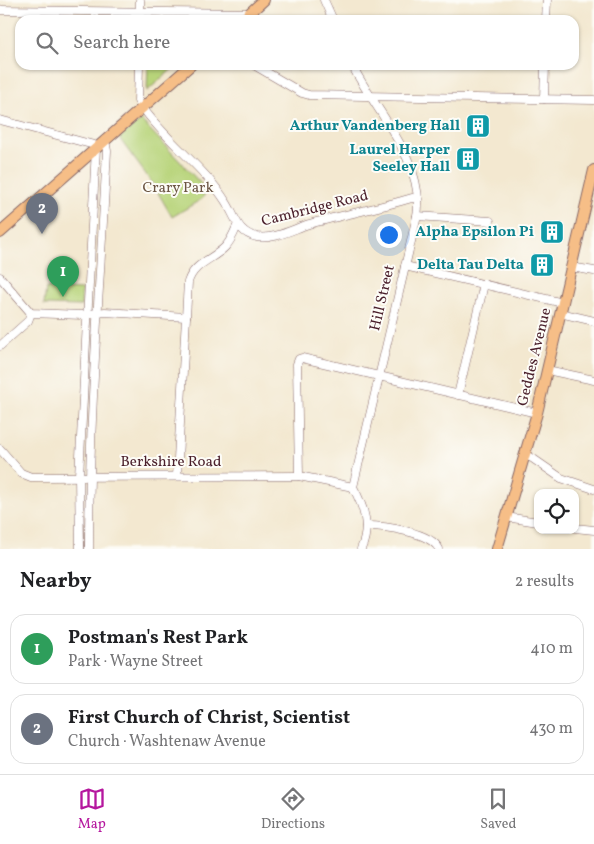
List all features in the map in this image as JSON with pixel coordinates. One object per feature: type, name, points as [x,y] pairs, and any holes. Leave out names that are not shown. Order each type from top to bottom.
[{"type":"main road","points":[[247,15],[264,0]]},
{"type":"main road","points":[[0,233],[185,70]]},
{"type":"main road","name":"Geddes Avenue","points":[[497,549],[536,413],[594,170]]},
{"type":"street","points":[[140,0],[140,15]]},
{"type":"street","points":[[324,0],[330,15]]},
{"type":"street","points":[[546,15],[547,0]]},
{"type":"street","points":[[0,10],[117,15]]},
{"type":"street","points":[[139,70],[138,101],[222,196],[232,212],[237,226],[226,246],[196,267],[188,282],[177,476]]},
{"type":"street","points":[[263,70],[306,95],[594,100]]},
{"type":"street","name":"Hill Street","points":[[353,487],[417,216],[419,199],[413,174],[407,160],[355,70]]},
{"type":"street","points":[[544,100],[545,70]]},
{"type":"street","points":[[0,120],[100,144],[107,152],[89,476],[89,549]]},
{"type":"street","points":[[80,549],[79,476],[94,199],[100,144]]},
{"type":"street","name":"Cambridge Road","points":[[237,226],[256,237],[266,238],[309,224],[412,198],[419,199]]},
{"type":"street","points":[[94,199],[104,200]]},
{"type":"street","points":[[417,216],[490,221]]},
{"type":"street","points":[[405,266],[563,303]]},
{"type":"street","points":[[571,267],[594,271]]},
{"type":"street","points":[[0,277],[31,313],[98,313],[186,317]]},
{"type":"street","points":[[458,395],[484,284]]},
{"type":"street","points":[[0,346],[28,321],[31,313]]},
{"type":"street","points":[[560,313],[594,321]]},
{"type":"street","points":[[299,476],[299,359],[304,358],[536,413]]},
{"type":"street","points":[[547,370],[594,380]]},
{"type":"street","name":"Berkshire Road","points":[[0,449],[24,475],[31,477],[299,476],[353,487]]},
{"type":"street","points":[[524,455],[532,458],[561,478],[594,489]]},
{"type":"street","points":[[353,487],[364,509],[366,526],[361,549]]},
{"type":"street","points":[[506,518],[534,522]]},
{"type":"street","points":[[366,526],[389,528],[427,537],[439,549]]},
{"type":"street","points":[[579,528],[594,530]]},
{"type":"green space","points":[[148,70],[171,70],[147,91]]},
{"type":"green space","name":"Crary Park","points":[[141,120],[207,190],[202,199],[172,217],[153,184],[119,138]]},
{"type":"green space","points":[[46,288],[82,290],[81,306],[44,305]]},
{"type":"place","name":"Arthur Vandenberg Hall","points":[[478,126]]},
{"type":"place","name":"Laurel Harper Seeley Hall","points":[[468,159]]},
{"type":"place","name":"Alpha Epsilon Pi","points":[[552,232]]},
{"type":"place","name":"First Church of Christ, Scientist","points":[[42,234]]},
{"type":"place","name":"Delta Tau Delta","points":[[542,265]]},
{"type":"place","name":"Postman's Rest Park","points":[[63,297]]}]
